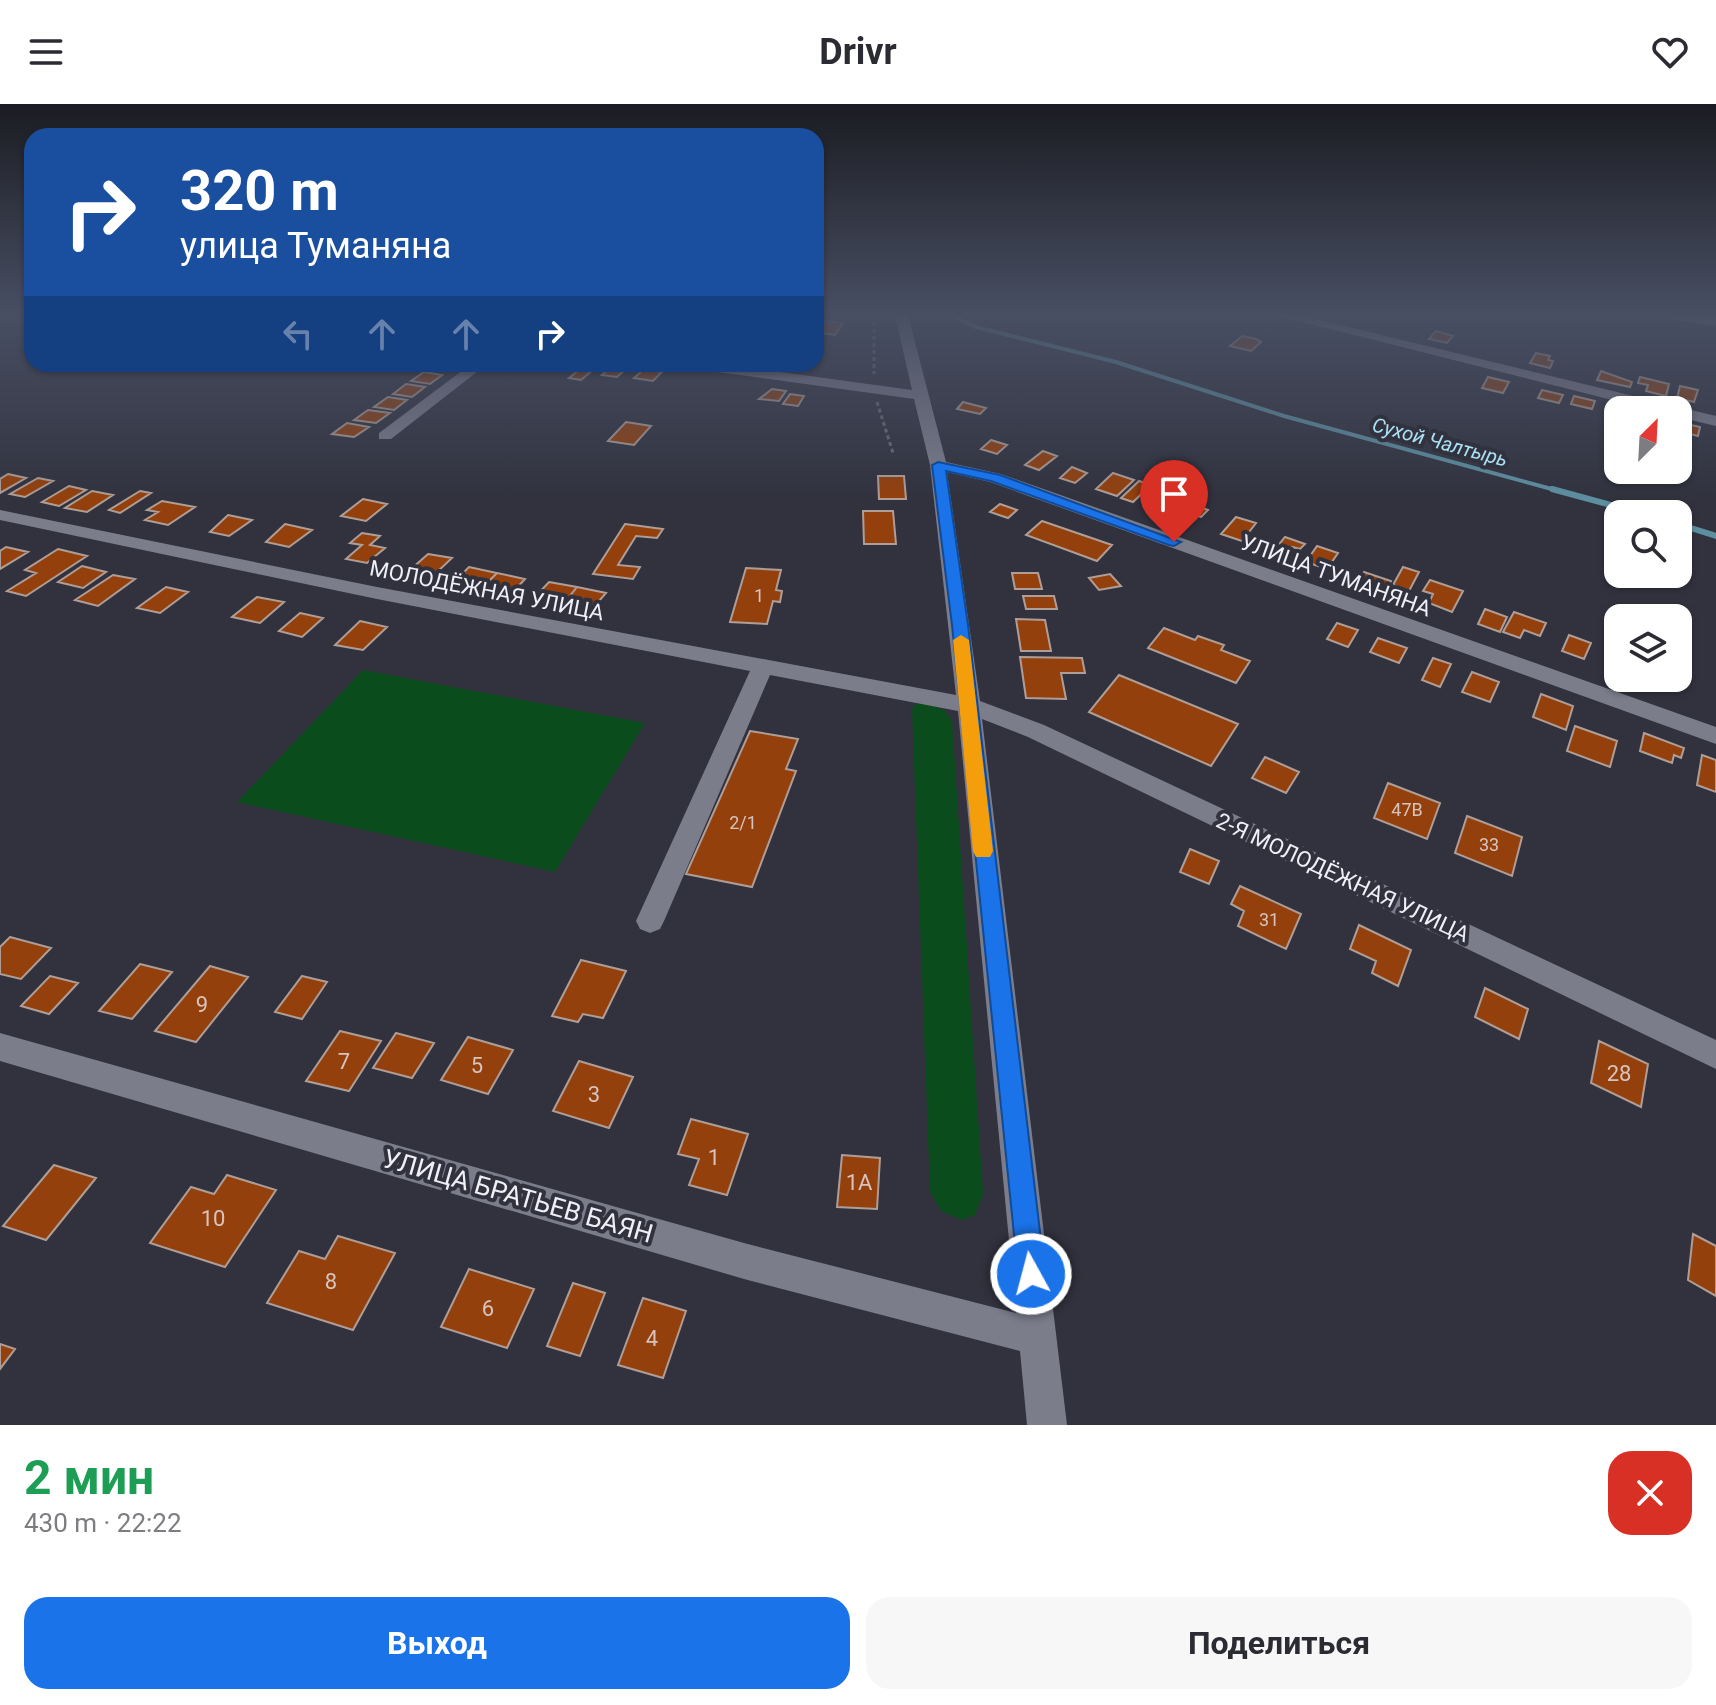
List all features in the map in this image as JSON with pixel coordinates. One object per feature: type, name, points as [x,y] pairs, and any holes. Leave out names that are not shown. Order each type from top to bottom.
[{"type":"street","points":[[385,436],[463,377]]},
{"type":"street","points":[[781,377],[922,396]]},
{"type":"street","points":[[917,377],[938,465],[1047,1425]]},
{"type":"street","points":[[1534,377],[1614,396]]},
{"type":"street","points":[[1692,415],[1716,421]]},
{"type":"street","name":"УЛИЦА ТУМАНЯНА","points":[[938,465],[995,478],[1716,736]]},
{"type":"street","name":"МОЛОДЁЖНАЯ УЛИЦА","points":[[0,515],[377,593],[967,705]]},
{"type":"street","points":[[650,921],[762,668]]},
{"type":"street","name":"2-Я МОЛОДЁЖНАЯ УЛИЦА","points":[[967,705],[1036,731],[1716,1055]]},
{"type":"street","name":"УЛИЦА БРАТЬЕВ БАЯН","points":[[0,1047],[744,1261],[1038,1337]]},
{"type":"green space","points":[[363,670],[645,723],[555,872],[237,802]]},
{"type":"green space","points":[[927,703],[944,710],[952,721],[983,1194],[975,1215],[962,1220],[941,1211],[930,1191],[912,710],[915,704]]},
{"type":"building","points":[[417,377],[440,377],[430,384],[411,381]]},
{"type":"building","points":[[636,377],[657,377],[653,381]]},
{"type":"building","points":[[1488,377],[1509,382],[1503,393],[1482,388]]},
{"type":"building","points":[[1598,377],[1617,377],[1632,382],[1630,387],[1597,380]]},
{"type":"building","points":[[1640,377],[1669,384],[1666,396],[1646,391],[1648,385],[1638,383]]},
{"type":"building","points":[[406,384],[425,387],[412,397],[393,394]]},
{"type":"building","points":[[1680,386],[1698,390],[1694,402],[1692,396],[1678,396]]},
{"type":"building","points":[[772,389],[786,391],[779,401],[759,399]]},
{"type":"building","points":[[1542,390],[1563,395],[1559,403],[1538,398]]},
{"type":"building","points":[[790,394],[804,396],[798,406],[783,404]]},
{"type":"building","points":[[1574,396],[1595,401],[1592,409],[1571,404]]},
{"type":"building","points":[[388,397],[407,400],[394,410],[374,407]]},
{"type":"building","points":[[963,402],[986,408],[980,414],[957,409]]},
{"type":"building","points":[[368,410],[390,413],[376,423],[354,420]]},
{"type":"building","points":[[626,422],[651,426],[634,445],[608,441]]},
{"type":"building","points":[[347,423],[369,427],[354,437],[332,434]]},
{"type":"building","points":[[1692,425],[1700,427],[1698,436],[1692,434]]},
{"type":"building","points":[[991,440],[1007,445],[997,454],[981,449]]},
{"type":"building","points":[[1043,451],[1057,456],[1039,470],[1025,465]]},
{"type":"building","points":[[1072,467],[1087,473],[1075,483],[1060,478]]},
{"type":"building","points":[[1113,473],[1134,480],[1117,496],[1096,489]]},
{"type":"building","points":[[8,474],[26,478],[0,493],[0,479]]},
{"type":"building","points":[[878,476],[904,476],[906,499],[879,499]]},
{"type":"building","points":[[38,478],[53,481],[25,497],[10,494]]},
{"type":"building","points":[[1139,481],[1151,485],[1133,502],[1121,498]]},
{"type":"building","points":[[69,486],[86,490],[59,506],[42,502]]},
{"type":"building","points":[[92,491],[113,495],[87,512],[65,508]]},
{"type":"building","points":[[140,491],[151,493],[120,513],[109,510]]},
{"type":"building","points":[[363,499],[387,504],[366,521],[341,516]]},
{"type":"building","points":[[1155,499],[1176,506],[1167,515],[1146,507]]},
{"type":"building","points":[[162,501],[195,507],[168,525],[145,520],[158,512],[147,510]]},
{"type":"building","points":[[1188,503],[1208,510],[1201,517],[1194,514],[1188,522],[1174,517]]},
{"type":"building","points":[[1000,504],[1017,510],[1008,518],[990,512]]},
{"type":"building","points":[[863,511],[893,511],[896,544],[864,544]]},
{"type":"building","points":[[228,515],[252,520],[229,536],[210,532]]},
{"type":"building","points":[[1236,517],[1256,523],[1242,541],[1221,534]]},
{"type":"building","points":[[1042,521],[1112,545],[1097,561],[1026,535]]},
{"type":"building","points":[[285,524],[312,530],[289,547],[266,542]]},
{"type":"building","points":[[625,524],[663,529],[657,538],[636,536],[618,565],[640,567],[633,579],[593,574]]},
{"type":"building","points":[[362,533],[380,536],[370,545],[385,548],[367,563],[346,559],[362,545],[350,543]]},
{"type":"building","points":[[1285,537],[1305,544],[1300,549],[1292,547],[1285,556],[1273,552]]},
{"type":"building","points":[[1317,546],[1338,553],[1327,569],[1306,562]]},
{"type":"building","points":[[6,547],[28,552],[0,569],[0,551]]},
{"type":"building","points":[[58,549],[87,556],[26,596],[7,591],[36,573],[25,570]]},
{"type":"building","points":[[428,554],[452,558],[434,575],[410,570]]},
{"type":"building","points":[[82,566],[106,572],[83,588],[58,582]]},
{"type":"building","points":[[469,567],[497,573],[484,586],[456,580]]},
{"type":"building","points":[[1403,567],[1419,572],[1409,591],[1393,585]]},
{"type":"building","points":[[746,568],[781,570],[776,590],[782,591],[780,602],[773,601],[767,624],[730,622]]},
{"type":"building","points":[[1364,572],[1391,581],[1386,590],[1359,580]]},
{"type":"building","points":[[497,573],[525,579],[513,592],[484,586]]},
{"type":"building","points":[[1012,573],[1038,573],[1042,589],[1015,589]]},
{"type":"building","points":[[1110,574],[1121,586],[1099,590],[1089,578]]},
{"type":"building","points":[[113,575],[135,579],[98,606],[75,600]]},
{"type":"building","points":[[1430,580],[1463,591],[1452,612],[1429,603],[1433,594],[1423,591]]},
{"type":"building","points":[[549,582],[577,587],[565,602],[536,596]]},
{"type":"building","points":[[166,587],[188,592],[160,613],[137,608]]},
{"type":"building","points":[[577,587],[606,593],[594,607],[565,602]]},
{"type":"building","points":[[1023,596],[1054,596],[1057,609],[1026,609]]},
{"type":"building","points":[[257,597],[284,602],[260,623],[232,617]]},
{"type":"building","points":[[1485,609],[1507,617],[1500,632],[1478,624]]},
{"type":"building","points":[[1514,612],[1546,623],[1540,636],[1524,630],[1520,638],[1503,632]]},
{"type":"building","points":[[300,613],[323,618],[302,637],[279,631]]},
{"type":"building","points":[[1016,619],[1045,620],[1051,651],[1021,651]]},
{"type":"building","points":[[360,621],[387,627],[363,650],[335,645]]},
{"type":"building","points":[[1337,623],[1358,630],[1348,647],[1327,639]]},
{"type":"building","points":[[1164,628],[1195,640],[1198,636],[1224,645],[1221,650],[1250,661],[1236,683],[1148,648]]},
{"type":"building","points":[[1569,635],[1591,643],[1584,659],[1562,651]]},
{"type":"building","points":[[1378,638],[1407,648],[1399,663],[1370,652]]},
{"type":"building","points":[[1020,657],[1082,658],[1085,673],[1061,673],[1066,699],[1026,698]]},
{"type":"building","points":[[1433,658],[1451,664],[1440,687],[1422,680]]},
{"type":"building","points":[[1472,672],[1499,682],[1490,702],[1462,692]]},
{"type":"building","points":[[1119,675],[1238,724],[1211,766],[1089,712]]},
{"type":"building","points":[[1541,694],[1573,706],[1566,730],[1533,717]]},
{"type":"building","points":[[1575,726],[1617,741],[1610,767],[1567,751]]},
{"type":"building","points":[[750,731],[798,739],[786,769],[796,771],[752,887],[686,874]]},
{"type":"building","points":[[1644,733],[1684,748],[1681,758],[1674,755],[1672,763],[1640,751]]},
{"type":"building","points":[[1702,755],[1716,760],[1716,792],[1697,785]]},
{"type":"building","points":[[1265,757],[1299,772],[1286,793],[1252,778]]},
{"type":"building","points":[[1388,783],[1440,803],[1427,839],[1374,818]]},
{"type":"building","points":[[1467,816],[1522,837],[1512,876],[1455,853]]},
{"type":"building","points":[[1190,849],[1219,861],[1209,884],[1180,872]]},
{"type":"building","points":[[1240,886],[1301,914],[1286,949],[1238,926],[1244,911],[1231,904]]},
{"type":"building","points":[[1359,925],[1411,950],[1398,986],[1372,973],[1376,961],[1350,949]]},
{"type":"building","points":[[10,937],[51,948],[21,979],[0,974],[0,947]]},
{"type":"building","points":[[581,960],[626,971],[603,1018],[583,1014],[578,1022],[552,1016]]},
{"type":"building","points":[[140,964],[172,972],[132,1019],[99,1011]]},
{"type":"building","points":[[210,966],[248,977],[196,1042],[155,1031]]},
{"type":"building","points":[[50,976],[78,983],[49,1014],[21,1006]]},
{"type":"building","points":[[302,976],[327,982],[302,1019],[275,1012]]},
{"type":"building","points":[[1485,988],[1528,1009],[1519,1039],[1475,1017]]},
{"type":"building","points":[[340,1031],[381,1041],[349,1091],[306,1081]]},
{"type":"building","points":[[396,1033],[434,1043],[412,1078],[373,1068]]},
{"type":"building","points":[[468,1037],[513,1050],[488,1094],[441,1080]]},
{"type":"building","points":[[1599,1041],[1648,1064],[1641,1107],[1591,1083]]},
{"type":"building","points":[[579,1061],[633,1077],[609,1128],[553,1111]]},
{"type":"building","points":[[691,1119],[748,1134],[727,1195],[689,1185],[699,1159],[678,1154]]},
{"type":"building","points":[[842,1155],[880,1158],[877,1209],[837,1207]]},
{"type":"building","points":[[54,1165],[96,1178],[46,1240],[3,1226]]},
{"type":"building","points":[[227,1175],[276,1190],[225,1267],[150,1243],[191,1187],[214,1194]]},
{"type":"building","points":[[1693,1234],[1716,1246],[1716,1296],[1688,1280]]},
{"type":"building","points":[[338,1236],[395,1253],[353,1330],[267,1303],[299,1251],[325,1259]]},
{"type":"building","points":[[469,1269],[534,1289],[507,1348],[441,1327]]},
{"type":"building","points":[[573,1283],[605,1293],[580,1356],[547,1346]]},
{"type":"building","points":[[643,1298],[686,1311],[663,1378],[618,1365]]},
{"type":"building","points":[[0,1344],[15,1349],[0,1369]]},
{"type":"waterway","name":"Сухой Чалтырь","points":[[1162,377],[1284,416],[1559,491]]},
{"type":"waterway","name":"Сухой Чалтырь","points":[[1552,489],[1604,503]]},
{"type":"waterway","name":"Сухой Чалтырь","points":[[1692,528],[1716,536]]},
{"type":"slow traffic","points":[[961,640],[983,851]]},
{"type":"route","points":[[1031,1274],[960,625],[938,465],[995,478],[1174,542]]}]
